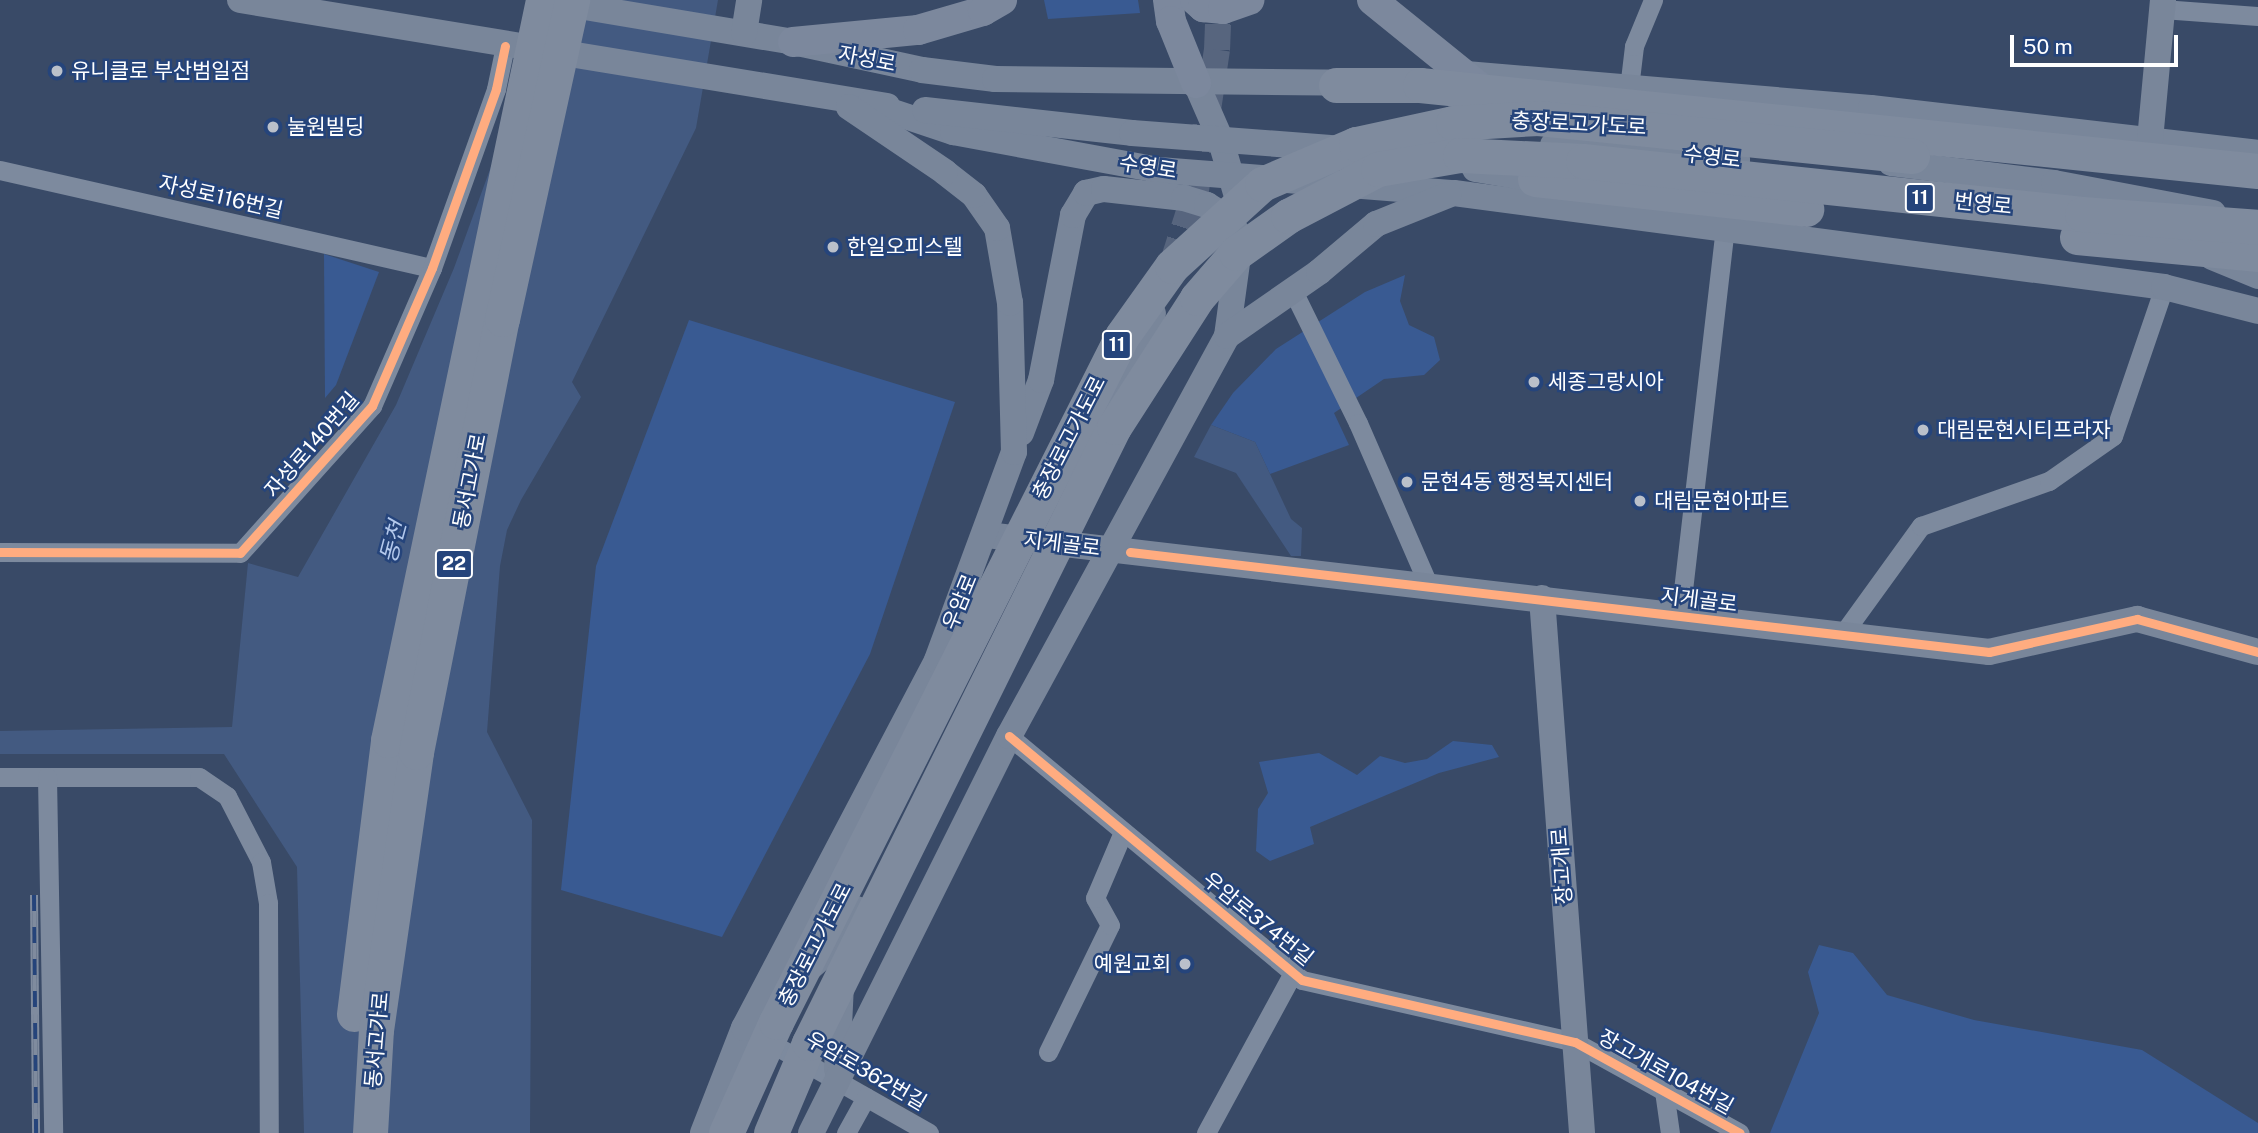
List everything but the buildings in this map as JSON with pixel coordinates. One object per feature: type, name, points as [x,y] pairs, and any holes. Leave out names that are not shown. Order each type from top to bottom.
[{"type":"highway","name":"동서고가로","points":[[348,1133],[352,1031],[388,740],[543,0]]},
{"type":"highway","name":"동서고가로","points":[[370,1133],[376,1030],[416,752],[502,319],[572,0]]},
{"type":"highway","points":[[1336,85],[1475,83],[1529,98],[2258,171]]},
{"type":"highway","name":"충장로고가도로","points":[[726,1133],[776,1022],[1122,336],[1172,266],[1262,184],[1356,144],[1453,123],[1538,118],[1912,156]]},
{"type":"highway","name":"충장로고가도로","points":[[771,1133],[809,1043],[1114,427],[1197,299],[1236,253],[1288,216],[1378,169],[1460,155],[1583,161]]},
{"type":"highway","name":"번영로","points":[[1912,156],[2258,193]]},
{"type":"highway","name":"번영로","points":[[1583,161],[2082,214],[2258,227]]},
{"type":"highway","points":[[1535,179],[2258,254]]},
{"type":"main road","points":[[240,0],[869,104]]},
{"type":"main road","name":"자성로","points":[[543,0],[793,42],[847,57],[995,79],[1336,85]]},
{"type":"main road","points":[[744,33],[749,0]]},
{"type":"main road","points":[[793,42],[918,30],[983,11],[1002,0]]},
{"type":"main road","points":[[811,1133],[1009,736],[1107,550],[1227,336],[1240,239],[1234,178],[1171,21],[1168,0]]},
{"type":"main road","points":[[1195,0],[1203,7],[1223,9],[1249,0]]},
{"type":"main road","points":[[1373,0],[1475,83],[1629,88],[1871,108],[2258,153]]},
{"type":"main road","points":[[2150,139],[2163,4]]},
{"type":"main road","name":"수영로","points":[[1336,85],[1561,127],[2054,183],[2180,204],[2258,227]]},
{"type":"main road","name":"우암로","points":[[703,1133],[744,1028],[936,660],[987,535],[1014,452],[1011,316],[997,228],[974,195],[945,172],[839,100]]},
{"type":"main road","name":"자성로","points":[[869,104],[1132,133],[1345,149]]},
{"type":"main road","name":"수영로","points":[[869,104],[953,132],[1159,170],[1234,178],[1454,193],[2164,287],[2258,311]]},
{"type":"main road","name":"수영로","points":[[1345,149],[1601,144],[1839,173],[2139,227],[2258,276]]},
{"type":"main road","points":[[1345,149],[1535,179]]},
{"type":"main road","points":[[1227,336],[1293,291],[1376,224],[1454,193],[1535,179]]},
{"type":"main road","points":[[1014,452],[1041,380],[1073,215],[1086,193],[1104,189],[1184,198],[1227,218],[1240,239]]},
{"type":"main road","name":"우암로","points":[[843,938],[1163,293]]},
{"type":"main road","name":"지게골로","points":[[987,535],[1989,652],[2137,619],[2258,652]]},
{"type":"main road","name":"장고개로","points":[[1542,598],[1582,1133]]},
{"type":"main road","points":[[744,1028],[843,938]]},
{"type":"main road","points":[[837,1081],[843,938]]},
{"type":"street","points":[[1629,88],[1634,46],[1653,0]]},
{"type":"street","points":[[2163,4],[2258,16]]},
{"type":"street","name":"자성로140번길","points":[[0,552],[240,553],[372,406],[432,268],[496,89],[515,47]]},
{"type":"street","name":"자성로116번길","points":[[0,170],[432,268]]},
{"type":"street","name":"지게골로","points":[[1680,616],[1725,228]]},
{"type":"street","points":[[1842,635],[1921,526],[2049,481],[2113,436],[2164,287]]},
{"type":"street","points":[[1293,291],[1358,423],[1429,586]]},
{"type":"street","name":"우암로374번길","points":[[1009,736],[1302,980],[1575,1042]]},
{"type":"street","points":[[47,777],[53,1133]]},
{"type":"street","points":[[0,778],[199,777],[227,796],[247,828],[261,862],[268,903],[269,1133]]},
{"type":"street","points":[[1048,1052],[1110,925],[1095,898],[1123,832]]},
{"type":"street","points":[[1206,1133],[1293,973]]},
{"type":"street","name":"우암로362번길","points":[[744,1028],[929,1133]]},
{"type":"street","name":"장고개로104번길","points":[[1575,1042],[1740,1133]]},
{"type":"street","name":"장고개로104번길","points":[[1664,1091],[1670,1133]]},
{"type":"street","points":[[846,1133],[866,1097]]},
{"type":"shaded area","points":[[1044,0],[1138,0],[1140,13],[1048,19]]},
{"type":"shaded area","points":[[324,254],[379,272],[336,385],[325,398]]},
{"type":"shaded area","points":[[1405,275],[1400,301],[1409,325],[1434,337],[1440,360],[1424,375],[1384,379],[1334,413],[1349,445],[1270,474],[1255,442],[1211,425],[1233,393],[1276,349],[1365,292]]},
{"type":"shaded area","points":[[689,320],[955,402],[870,654],[722,937],[561,890],[596,566]]},
{"type":"shaded area","points":[[1453,741],[1492,745],[1499,757],[1439,773],[1310,827],[1314,844],[1270,861],[1256,851],[1258,809],[1268,793],[1259,762],[1319,753],[1357,775],[1380,756],[1405,763],[1427,759]]},
{"type":"shaded area","points":[[1819,945],[1853,953],[1887,995],[1974,1020],[2142,1050],[2258,1123],[2258,1133],[1770,1133],[1819,1013],[1808,972]]},
{"type":"water","name":"동천","points":[[545,0],[718,0],[696,128],[572,382],[581,397],[521,500],[507,530],[500,566],[487,732],[532,820],[530,1133],[304,1133],[297,867],[224,754],[0,754],[0,731],[232,727],[248,563],[298,577],[396,405],[454,268],[524,76]]},
{"type":"water","points":[[1211,425],[1255,442],[1291,519],[1302,528],[1301,556],[1291,556],[1236,473],[1194,457]]},
{"type":"tunnel","points":[[1172,265],[1196,190],[1217,50],[1219,0]]},
{"type":"railway","points":[[34,895],[36,1133]]},
{"type":"cycle path","points":[[0,552],[240,553],[372,406],[432,268],[496,89],[505,46]]},
{"type":"cycle path","points":[[1130,552],[1989,652],[2137,619],[2258,652]]},
{"type":"cycle path","points":[[1009,736],[1302,980],[1575,1042],[1740,1133]]},
{"type":"place","name":"유니클로 부산범일점","points":[[57,71]]},
{"type":"place","name":"눌원빌딩","points":[[273,127]]},
{"type":"place","name":"한일오피스텔","points":[[833,247]]},
{"type":"place","name":"세종그랑시아","points":[[1534,382]]},
{"type":"place","name":"대림문현시티프라자","points":[[1923,430]]},
{"type":"place","name":"문현4동 행정복지센터","points":[[1407,482]]},
{"type":"place","name":"대림문현아파트","points":[[1640,501]]},
{"type":"place","name":"예원교회","points":[[1185,964]]}]
